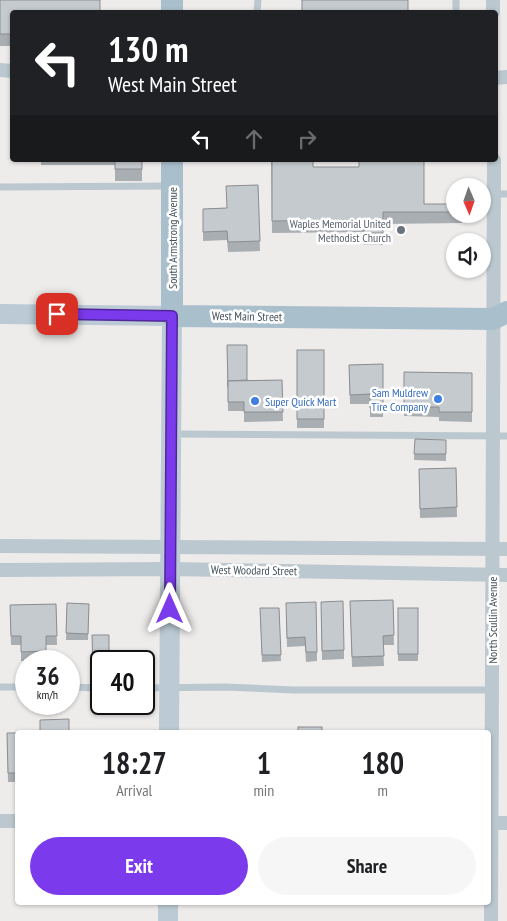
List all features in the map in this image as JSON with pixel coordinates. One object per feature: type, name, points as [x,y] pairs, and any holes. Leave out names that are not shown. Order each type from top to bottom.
[{"type":"main road","name":"South Armstrong Avenue","points":[[172,162],[172,316]]},
{"type":"main road","name":"West Main Street","points":[[172,316],[502,319]]},
{"type":"street","name":"North Scullin Avenue","points":[[491,756],[492,549],[500,436],[502,319],[500,194],[494,162]]},
{"type":"street","name":"West Main Street","points":[[0,314],[172,316]]},
{"type":"street","points":[[169,730],[172,316]]},
{"type":"street","name":"West Woodard Street","points":[[0,546],[507,549]]},
{"type":"street","name":"West Woodard Street","points":[[0,570],[170,569],[507,575]]},
{"type":"street","points":[[0,821],[15,821]]},
{"type":"street","points":[[491,823],[507,823]]},
{"type":"street","points":[[168,905],[168,921]]},
{"type":"street","name":"North Scullin Avenue","points":[[491,905],[491,921]]},
{"type":"lane","points":[[0,188],[172,186]]},
{"type":"lane","points":[[171,434],[500,436]]},
{"type":"lane","points":[[0,687],[15,687]]},
{"type":"lane","points":[[155,688],[492,690]]},
{"type":"building","points":[[0,0],[100,0],[100,10],[10,10],[10,34],[0,34]]},
{"type":"building","points":[[302,0],[408,0],[408,10],[302,10]]},
{"type":"building","points":[[115,162],[142,162],[142,169],[115,169]]},
{"type":"building","points":[[272,162],[313,162],[313,167],[359,167],[359,162],[424,162],[424,204],[446,204],[446,212],[383,212],[383,233],[364,233],[364,220],[272,221]]},
{"type":"building","points":[[258,185],[260,241],[228,242],[227,231],[203,232],[203,209],[227,208],[226,186]]},
{"type":"building","name":"Super Quick Mart","points":[[227,345],[247,345],[247,380],[228,381],[228,387]]},
{"type":"building","points":[[297,350],[324,350],[324,419],[297,419]]},
{"type":"building","points":[[383,364],[383,408],[370,408],[370,394],[350,395],[349,365]]},
{"type":"building","name":"Sam Muldrew Tire Company","points":[[404,372],[472,373],[472,412],[439,412],[439,407],[404,407]]},
{"type":"building","name":"Super Quick Mart","points":[[282,380],[283,412],[244,412],[244,402],[228,402],[228,381]]},
{"type":"building","points":[[415,439],[446,440],[446,454],[414,454]]},
{"type":"building","points":[[456,468],[457,507],[420,509],[419,469]]},
{"type":"building","points":[[393,600],[394,635],[383,636],[384,656],[352,657],[350,601]]},
{"type":"building","points":[[343,601],[344,650],[322,651],[321,602]]},
{"type":"building","points":[[316,602],[317,652],[306,652],[305,637],[287,638],[286,603]]},
{"type":"building","points":[[67,603],[89,604],[88,634],[66,633]]},
{"type":"building","points":[[56,604],[57,636],[46,636],[46,650],[21,650],[21,636],[11,636],[10,605]]},
{"type":"building","points":[[260,608],[279,608],[281,655],[262,655]]},
{"type":"building","points":[[398,608],[418,608],[418,654],[398,654]]},
{"type":"building","points":[[92,635],[109,635],[109,650],[92,650]]},
{"type":"building","points":[[69,719],[69,730],[40,730],[40,720]]},
{"type":"building","points":[[298,727],[322,727],[322,730],[298,730]]},
{"type":"building","points":[[7,733],[15,733],[15,773],[8,773]]},
{"type":"place","name":"Waples Memorial United Methodist Church","points":[[401,230]]},
{"type":"place","name":"Sam Muldrew Tire Company","points":[[438,399]]},
{"type":"place","name":"Super Quick Mart","points":[[255,401]]},
{"type":"route","points":[[57,314],[172,316],[170,609]]}]
